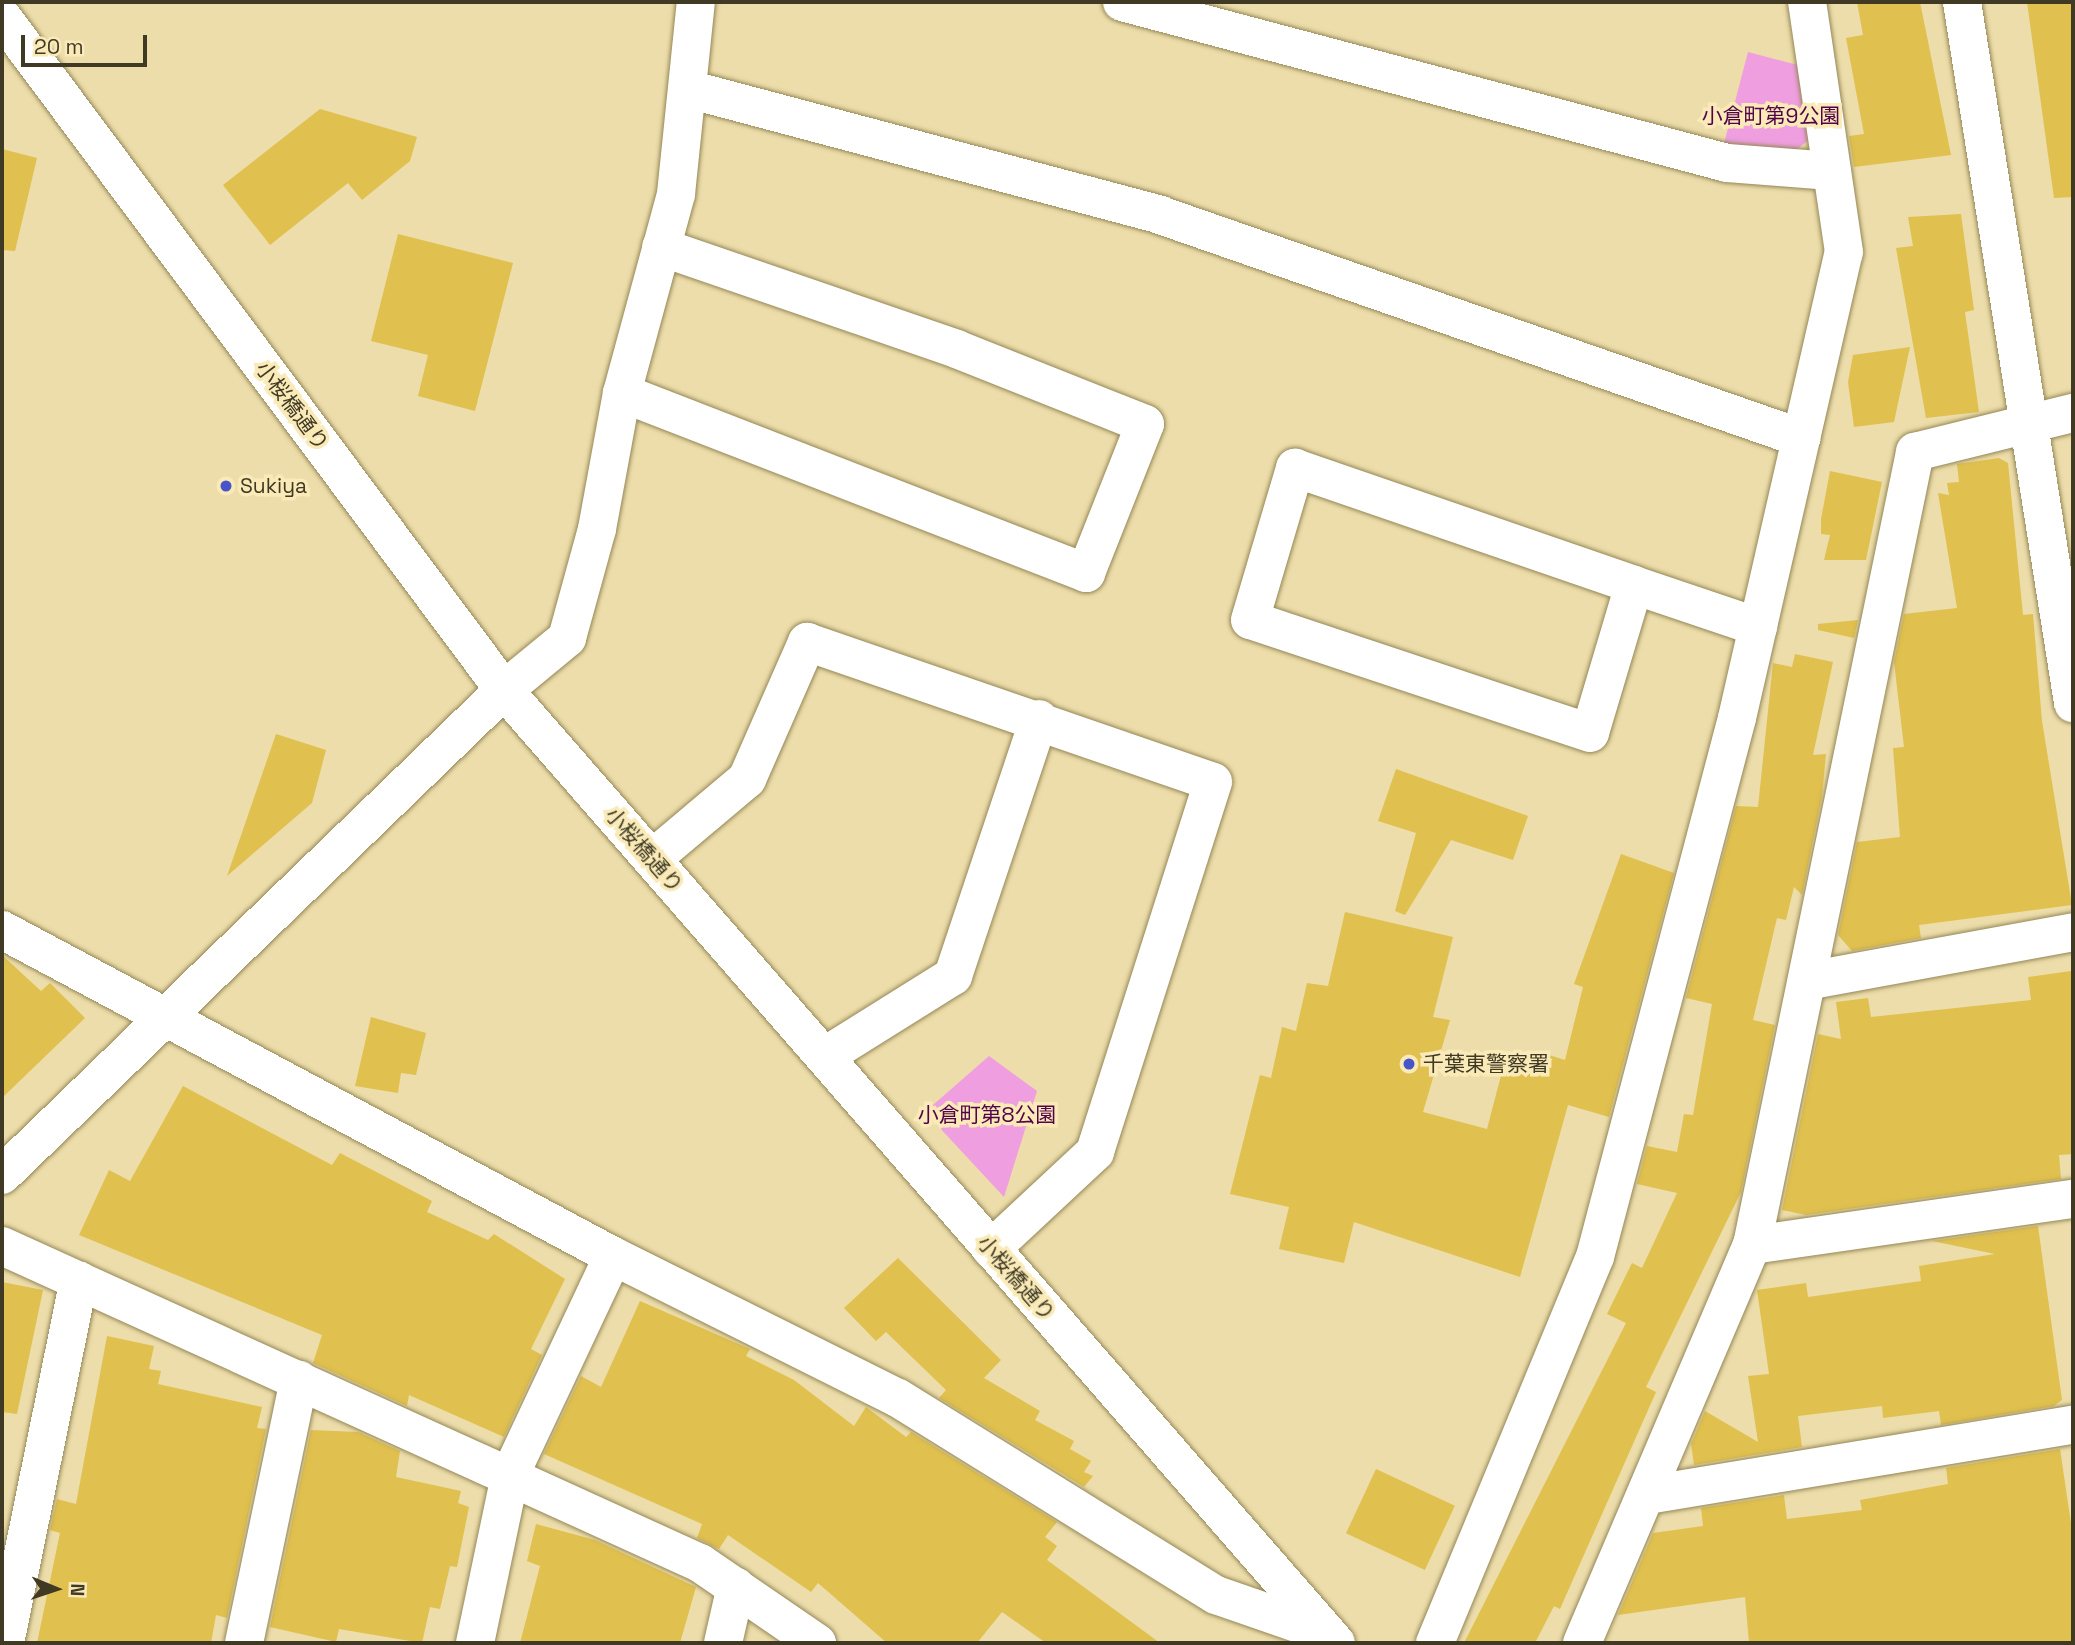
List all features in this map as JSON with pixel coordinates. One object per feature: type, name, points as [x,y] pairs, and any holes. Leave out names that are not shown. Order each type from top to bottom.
[{"type":"street","points":[[2,1175],[504,690],[567,638],[597,529],[622,393],[676,194],[696,2]]},
{"type":"street","points":[[1122,2],[1727,163],[1832,171]]},
{"type":"street","points":[[1435,1643],[1595,1258],[1758,627],[1844,252],[1807,2]]},
{"type":"street","points":[[1962,2],[2026,420],[2073,703]]},
{"type":"street","name":"小桜橋通り","points":[[2,17],[504,690],[825,1056],[1325,1639]]},
{"type":"street","points":[[688,89],[1160,215],[1801,439]]},
{"type":"street","points":[[622,393],[1086,573],[1145,424],[957,349],[661,247]]},
{"type":"street","points":[[1582,1643],[1648,1494],[1752,1245],[1915,452],[2026,420],[2073,413]]},
{"type":"street","points":[[1634,584],[1590,733],[1250,620],[1295,468],[1634,584],[1758,627]]},
{"type":"street","points":[[652,859],[747,779],[807,642],[1039,719],[1213,782],[1096,1152],[991,1249]]},
{"type":"street","points":[[825,1056],[953,976],[1039,719]]},
{"type":"street","points":[[2,930],[164,1020],[614,1256],[898,1398],[1216,1595],[1325,1639]]},
{"type":"street","points":[[1807,981],[2073,932]]},
{"type":"street","points":[[1752,1245],[2073,1199]]},
{"type":"street","points":[[2,1246],[700,1563],[817,1643]]},
{"type":"street","points":[[475,1643],[510,1475],[614,1256]]},
{"type":"street","points":[[5,1643],[79,1280]]},
{"type":"street","points":[[244,1643],[299,1380]]},
{"type":"street","points":[[1648,1494],[2073,1425]]},
{"type":"street","points":[[723,1643],[736,1586]]},
{"type":"green space","name":"小倉町第9公園","points":[[1748,52],[1809,68],[1810,139],[1788,156],[1721,155]]},
{"type":"green space","name":"小倉町第8公園","points":[[989,1056],[1037,1091],[1004,1197],[925,1112]]},
{"type":"building","points":[[1857,2],[1920,2],[1951,155],[1854,167],[1849,136],[1864,134],[1846,38],[1863,35]]},
{"type":"building","points":[[2027,2],[2073,2],[2073,197],[2054,198]]},
{"type":"building","points":[[320,109],[417,137],[410,161],[362,200],[348,183],[270,245],[223,185]]},
{"type":"building","points":[[2,149],[37,158],[15,251],[2,250]]},
{"type":"building","points":[[1961,214],[1974,310],[1965,312],[1979,412],[1926,418],[1896,248],[1913,246],[1908,217]]},
{"type":"building","points":[[398,234],[513,263],[475,411],[418,396],[428,355],[371,341]]},
{"type":"building","points":[[1910,347],[1894,422],[1854,427],[1848,382],[1853,355]]},
{"type":"building","points":[[1999,458],[2008,463],[2023,615],[2033,614],[2042,721],[2072,905],[1919,925],[1921,938],[1852,951],[1838,935],[1857,842],[1900,837],[1893,748],[1904,747],[1894,662],[1904,614],[1957,608],[1938,493],[1949,495],[1947,483],[1959,482],[1957,464]]},
{"type":"building","points":[[1830,471],[1882,482],[1866,560],[1824,560],[1830,535],[1821,534],[1821,519]]},
{"type":"building","points":[[1858,620],[1854,638],[1818,630],[1818,624]]},
{"type":"building","points":[[1795,654],[1833,662],[1813,755],[1826,754],[1822,796],[1802,895],[1794,887],[1786,920],[1777,918],[1753,1020],[1775,1025],[1741,1192],[1646,1387],[1656,1392],[1560,1609],[1554,1606],[1535,1643],[1464,1643],[1626,1323],[1607,1314],[1632,1263],[1642,1268],[1677,1193],[1637,1184],[1647,1146],[1677,1152],[1684,1114],[1693,1115],[1712,1004],[1686,998],[1736,806],[1758,807],[1773,663],[1792,667]]},
{"type":"building","points":[[276,734],[326,750],[312,803],[227,876]]},
{"type":"building","points":[[1396,769],[1528,816],[1513,860],[1451,840],[1405,915],[1395,911],[1416,833],[1378,821]]},
{"type":"building","points":[[1621,854],[1674,873],[1609,1117],[1568,1105],[1520,1277],[1354,1222],[1344,1263],[1279,1249],[1289,1207],[1230,1194],[1260,1075],[1271,1078],[1282,1027],[1296,1031],[1307,983],[1328,986],[1345,912],[1453,937],[1433,1017],[1450,1020],[1423,1112],[1487,1129],[1504,1064],[1527,1070],[1533,1050],[1565,1060],[1583,987],[1574,984]]},
{"type":"building","points":[[2,955],[41,991],[50,983],[85,1018],[2,1098]]},
{"type":"building","points":[[2071,971],[2073,1154],[2059,1155],[2061,1179],[1806,1215],[1782,1210],[1818,1034],[1841,1039],[1836,1002],[1868,998],[1871,1017],[2031,1000],[2028,977]]},
{"type":"building","points":[[371,1017],[426,1033],[416,1075],[401,1073],[398,1093],[355,1086]]},
{"type":"building","points":[[183,1086],[332,1165],[340,1153],[432,1201],[427,1212],[488,1240],[494,1234],[565,1279],[531,1349],[542,1355],[504,1437],[409,1395],[407,1406],[313,1363],[322,1335],[79,1235],[109,1170],[130,1181]]},
{"type":"building","points":[[2038,1226],[2062,1400],[2054,1406],[1941,1425],[1939,1411],[1883,1418],[1882,1406],[1798,1416],[1802,1447],[1694,1465],[1691,1444],[1705,1411],[1758,1442],[1748,1376],[1769,1374],[1757,1290],[1806,1283],[1808,1297],[1921,1281],[1919,1266],[1995,1254],[1932,1241]]},
{"type":"building","points":[[898,1258],[1001,1360],[984,1378],[1040,1411],[1035,1420],[1074,1441],[1070,1449],[1091,1461],[1084,1472],[1093,1476],[1084,1487],[939,1398],[946,1390],[886,1332],[876,1341],[844,1308]]},
{"type":"building","points":[[2,1282],[43,1290],[17,1414],[2,1412]]},
{"type":"building","points":[[640,1301],[750,1349],[746,1356],[794,1380],[854,1426],[866,1407],[906,1437],[911,1432],[1057,1522],[1045,1537],[1057,1546],[1047,1560],[1160,1643],[1046,1643],[1002,1612],[977,1643],[887,1643],[818,1583],[811,1592],[728,1535],[719,1549],[697,1538],[702,1524],[544,1454],[581,1376],[601,1387]]},
{"type":"building","points":[[107,1336],[154,1346],[149,1369],[161,1371],[158,1384],[262,1407],[257,1428],[266,1429],[227,1618],[216,1615],[211,1643],[37,1643],[60,1533],[50,1530],[57,1499],[76,1504]]},
{"type":"building","points":[[311,1430],[358,1432],[400,1451],[396,1477],[461,1491],[458,1503],[469,1507],[457,1567],[450,1566],[440,1609],[430,1607],[422,1643],[339,1629],[336,1642],[270,1627]]},
{"type":"building","points":[[2060,1449],[2073,1537],[2073,1643],[1749,1643],[1745,1597],[1618,1615],[1653,1533],[1703,1526],[1701,1508],[1784,1495],[1787,1519],[1862,1510],[1860,1500],[1948,1484],[1946,1468]]},
{"type":"building","points":[[1376,1469],[1455,1506],[1425,1570],[1346,1533]]},
{"type":"building","points":[[536,1524],[595,1540],[696,1587],[680,1643],[520,1643],[540,1566],[527,1561]]},
{"type":"place","name":"Sukiya","points":[[226,486]]},
{"type":"place","name":"千葉東警察署","points":[[1409,1064]]}]
